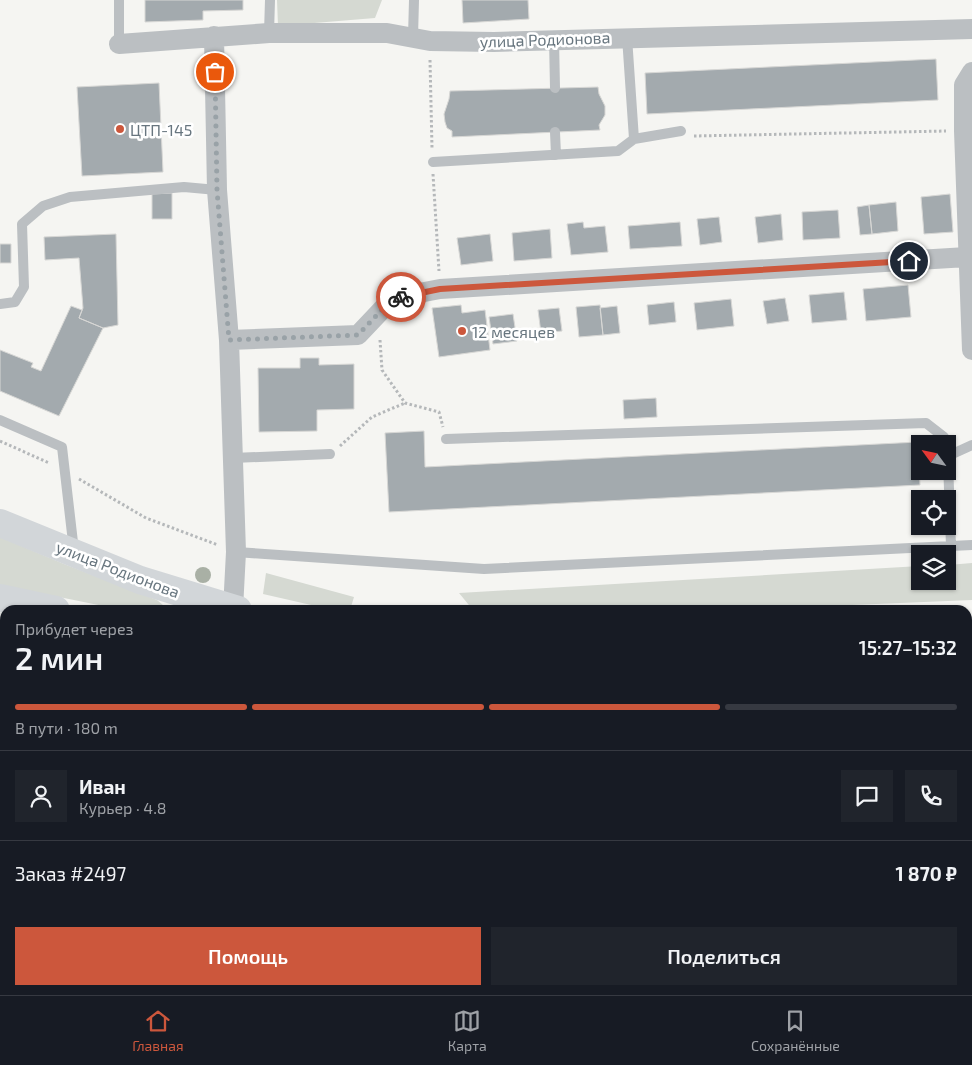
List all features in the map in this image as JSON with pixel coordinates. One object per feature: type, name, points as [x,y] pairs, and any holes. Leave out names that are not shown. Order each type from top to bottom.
[{"type":"main road","name":"улица Родионова","points":[[0,523],[140,580],[222,605]]},
{"type":"main road","points":[[0,598],[33,605]]},
{"type":"street","name":"улица Родионова","points":[[120,44],[269,33],[387,32],[430,41],[554,40],[972,29]]},
{"type":"street","points":[[214,36],[217,190],[229,340],[236,552],[235,605]]},
{"type":"street","points":[[972,72],[964,85],[967,257],[972,350]]},
{"type":"street","points":[[229,340],[358,335],[393,298],[440,289],[967,257]]},
{"type":"lane","points":[[119,0],[120,44]]},
{"type":"lane","points":[[269,33],[270,0]]},
{"type":"lane","points":[[413,37],[414,0]]},
{"type":"lane","points":[[627,37],[634,139]]},
{"type":"lane","points":[[554,40],[555,88]]},
{"type":"lane","points":[[433,162],[618,151],[634,139],[681,131]]},
{"type":"lane","points":[[555,132],[556,155]]},
{"type":"lane","points":[[0,304],[15,302],[24,287],[22,224],[43,206],[70,197],[184,187],[217,190]]},
{"type":"lane","points":[[0,420],[62,447],[75,554]]},
{"type":"lane","points":[[446,440],[926,423],[941,435]]},
{"type":"lane","points":[[956,452],[972,445]]},
{"type":"lane","points":[[232,458],[330,454]]},
{"type":"lane","points":[[949,480],[951,545]]},
{"type":"lane","points":[[956,546],[972,545]]},
{"type":"lane","points":[[236,552],[484,569],[911,548]]},
{"type":"path","points":[[681,131],[686,136],[964,131]]},
{"type":"path","points":[[378,314],[382,370],[405,403]]},
{"type":"path","points":[[330,454],[372,417],[405,403],[439,412],[446,440]]},
{"type":"path","points":[[0,441],[64,470],[146,518],[236,552]]},
{"type":"shaded area","points":[[277,0],[382,0],[375,18],[278,26]]},
{"type":"shaded area","points":[[0,537],[157,600],[163,605],[98,605],[0,585]]},
{"type":"shaded area","points":[[972,563],[972,600],[853,605],[469,605],[459,593],[911,567],[911,590],[956,590],[956,564]]},
{"type":"shaded area","points":[[266,573],[354,597],[352,605],[311,605],[263,594]]},
{"type":"building","points":[[145,0],[243,0],[243,10],[203,11],[203,20],[145,22]]},
{"type":"building","points":[[462,0],[528,0],[529,19],[463,23]]},
{"type":"building","points":[[936,59],[938,100],[647,114],[645,73]]},
{"type":"building","name":"ЦТП-145","points":[[159,83],[163,172],[82,176],[77,87]]},
{"type":"building","points":[[598,87],[605,106],[605,115],[599,125],[600,130],[452,137],[452,131],[447,128],[445,122],[444,114],[450,91]]},
{"type":"building","points":[[172,193],[172,219],[152,219],[152,194]]},
{"type":"building","points":[[950,194],[953,232],[924,234],[921,197]]},
{"type":"building","points":[[896,202],[898,231],[872,234],[869,205]]},
{"type":"building","points":[[869,205],[872,234],[860,235],[857,207]]},
{"type":"building","points":[[838,210],[840,238],[803,240],[802,212]]},
{"type":"building","points":[[781,214],[783,240],[758,243],[755,217]]},
{"type":"building","points":[[719,217],[722,242],[700,245],[697,219]]},
{"type":"building","points":[[583,222],[584,228],[605,226],[608,252],[571,255],[567,224]]},
{"type":"building","points":[[680,222],[682,246],[630,249],[628,226]]},
{"type":"building","points":[[550,229],[552,258],[514,261],[512,233]]},
{"type":"building","points":[[116,234],[118,325],[103,328],[79,318],[83,308],[79,258],[45,260],[44,237]]},
{"type":"building","points":[[490,234],[493,261],[461,265],[457,238]]},
{"type":"building","points":[[0,244],[11,244],[11,263],[0,263]]},
{"type":"building","points":[[908,285],[911,317],[866,321],[863,289]]},
{"type":"building","points":[[844,292],[847,320],[812,323],[809,295]]},
{"type":"building","points":[[785,298],[789,321],[767,324],[763,301]]},
{"type":"building","points":[[731,299],[734,326],[697,330],[694,303]]},
{"type":"building","points":[[674,302],[676,322],[649,325],[647,305]]},
{"type":"building","name":"12 месяцев","points":[[461,305],[462,313],[485,310],[490,350],[439,357],[432,308]]},
{"type":"building","points":[[600,305],[603,335],[579,337],[576,307]]},
{"type":"building","points":[[71,306],[82,310],[79,318],[103,328],[59,416],[0,391],[0,350],[33,363],[31,367],[41,371]]},
{"type":"building","points":[[617,306],[620,333],[603,335],[600,308]]},
{"type":"building","points":[[559,308],[562,331],[541,333],[538,310]]},
{"type":"building","points":[[513,314],[517,341],[493,344],[489,317]]},
{"type":"building","points":[[300,358],[319,358],[319,365],[354,364],[354,409],[317,410],[317,431],[259,432],[258,368],[300,368]]},
{"type":"building","points":[[656,398],[657,417],[624,419],[623,400]]},
{"type":"building","points":[[424,431],[425,467],[911,442],[911,480],[920,480],[920,485],[389,512],[385,433]]},
{"type":"way so far","points":[[215,72],[217,190],[229,340],[358,335],[393,298],[401,297]]},
{"type":"place","name":"ЦТП-145","points":[[120,129]]},
{"type":"place","name":"12 месяцев","points":[[462,331]]},
{"type":"route","points":[[401,297],[440,289],[909,261]]}]
